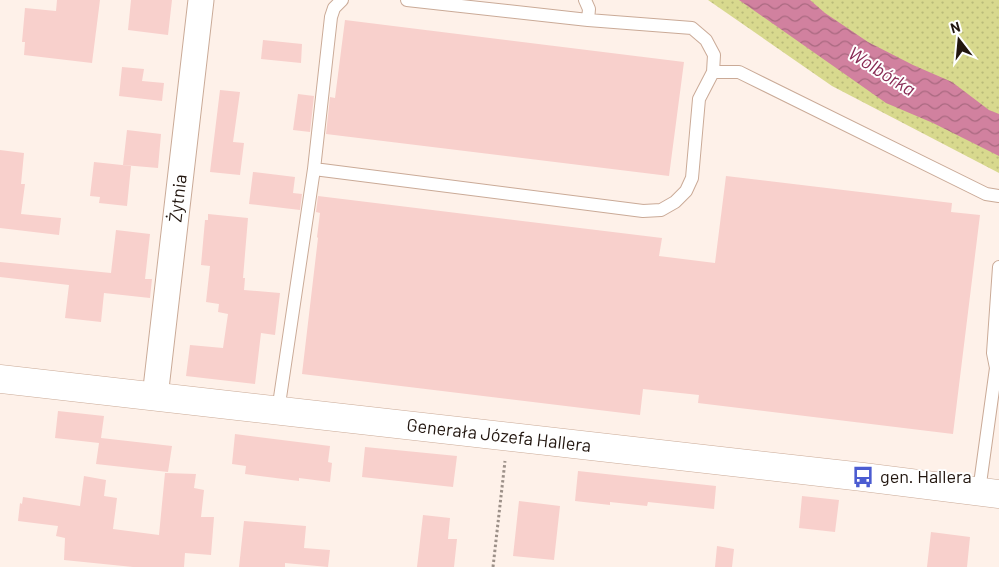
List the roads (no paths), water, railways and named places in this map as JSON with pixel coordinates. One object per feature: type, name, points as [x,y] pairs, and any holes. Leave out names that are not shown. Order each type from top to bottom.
[{"type":"street","name":"Żytnia","points":[[155,396],[201,0]]},
{"type":"street","name":"Generała Józefa Hallera","points":[[0,380],[155,396],[989,492]]},
{"type":"lane","points":[[278,411],[314,169],[331,17],[334,8],[342,0]]},
{"type":"lane","points":[[314,169],[643,211],[661,210],[676,202],[686,191],[692,178],[699,99],[713,72],[714,55],[706,40],[692,28],[588,20],[407,0]]},
{"type":"lane","points":[[585,0],[589,9],[588,20]]},
{"type":"lane","points":[[713,72],[739,72],[986,194],[999,196]]},
{"type":"lane","points":[[989,492],[996,368],[993,353],[999,267]]},
{"type":"water","name":"Wolbórka","points":[[739,0],[810,0],[825,13],[868,42],[952,82],[989,110],[999,114],[999,156],[933,123],[886,103]]},
{"type":"place","name":"gen. Hallera","points":[[863,477]]}]
